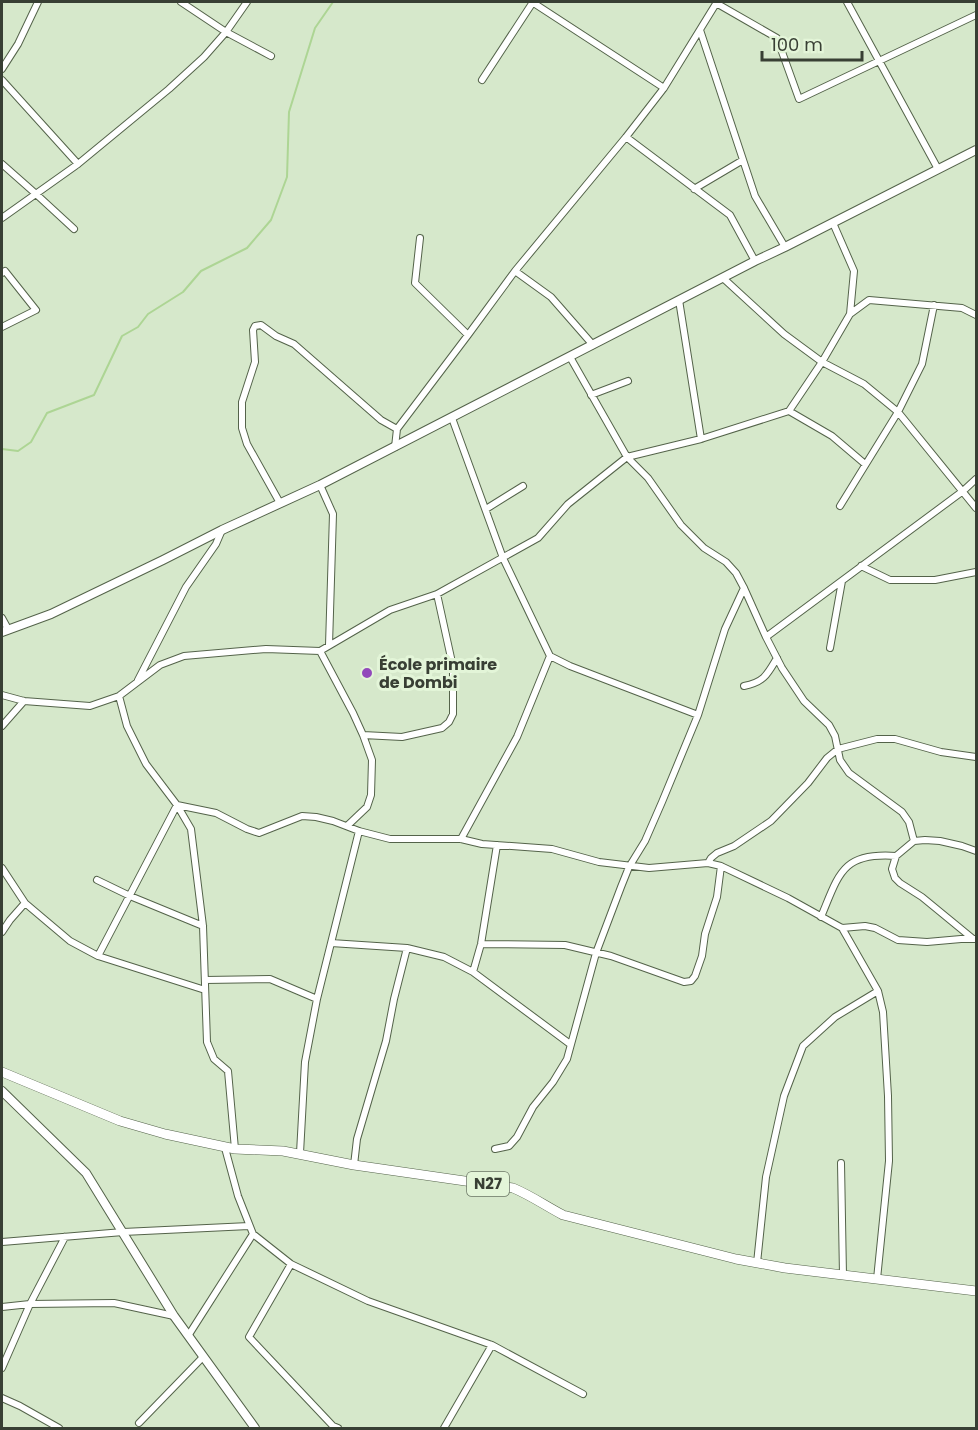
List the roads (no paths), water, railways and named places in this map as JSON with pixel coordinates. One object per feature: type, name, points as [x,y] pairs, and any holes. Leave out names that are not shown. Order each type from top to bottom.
[{"type":"main road","name":"N27","points":[[2,1072],[120,1121],[230,1149],[300,1153],[354,1165],[513,1188],[563,1215],[736,1259],[976,1292]]},
{"type":"street","points":[[2,69],[18,44],[38,2]]},
{"type":"street","points":[[181,2],[225,32],[271,56]]},
{"type":"street","points":[[2,218],[78,164],[169,89],[204,57],[247,2]]},
{"type":"street","points":[[482,80],[532,2],[664,88]]},
{"type":"street","points":[[395,447],[397,429],[515,271],[664,88],[716,2],[777,38],[799,99],[976,15]]},
{"type":"street","points":[[847,2],[938,169]]},
{"type":"street","points":[[700,30],[755,196],[785,248]]},
{"type":"street","points":[[2,80],[78,164]]},
{"type":"street","points":[[626,137],[730,215],[755,261]]},
{"type":"street","points":[[2,618],[5,630],[51,614],[222,530],[320,485],[976,150]]},
{"type":"street","points":[[694,189],[743,160]]},
{"type":"street","points":[[2,164],[74,229]]},
{"type":"street","points":[[833,223],[854,271],[850,314]]},
{"type":"street","points":[[420,238],[415,283],[468,335]]},
{"type":"street","points":[[2,273],[5,271],[36,310],[2,327]]},
{"type":"street","points":[[515,271],[551,297],[593,345]]},
{"type":"street","points":[[723,278],[784,334],[822,362],[864,384],[898,412],[976,508]]},
{"type":"street","points":[[679,300],[701,439]]},
{"type":"street","points":[[2,695],[24,701],[90,706],[119,696],[160,665],[184,656],[266,649],[320,651],[390,610],[437,594],[538,538],[568,504],[627,457],[701,439],[789,411],[822,362],[850,314],[869,300],[962,308],[976,315]]},
{"type":"street","points":[[840,506],[898,412],[922,364],[934,305]]},
{"type":"street","points":[[280,503],[247,444],[242,428],[242,402],[255,362],[253,330],[255,326],[261,325],[276,336],[294,344],[381,420],[397,429]]},
{"type":"street","points":[[570,357],[627,457],[648,478],[681,525],[704,548],[726,562],[736,573],[777,658],[804,701],[829,725],[835,736],[840,760],[849,773],[902,812],[909,822],[914,841]]},
{"type":"street","points":[[591,395],[628,381]]},
{"type":"street","points":[[789,411],[832,436],[865,464]]},
{"type":"street","points":[[452,418],[503,558],[550,656],[570,666],[698,715]]},
{"type":"street","points":[[766,637],[976,479]]},
{"type":"street","points":[[320,485],[333,514],[329,645]]},
{"type":"street","points":[[486,509],[523,486]]},
{"type":"street","points":[[136,683],[186,587],[216,544],[222,530]]},
{"type":"street","points":[[861,566],[890,580],[935,580],[976,573]]},
{"type":"street","points":[[830,648],[843,580]]},
{"type":"street","points":[[495,1149],[509,1146],[517,1137],[533,1107],[561,1071],[567,1059],[596,953],[629,867],[645,841],[698,715],[725,629],[744,588]]},
{"type":"street","points":[[363,735],[402,737],[442,728],[450,722],[453,714],[453,667],[437,594]]},
{"type":"street","points":[[320,651],[353,713],[372,760],[371,795],[367,807],[347,826]]},
{"type":"street","points":[[461,839],[517,737],[550,656]]},
{"type":"street","points":[[744,686],[757,684],[766,677],[777,658]]},
{"type":"street","points":[[119,696],[127,726],[146,764],[177,805],[191,829],[203,926],[207,1042],[214,1059],[228,1071],[230,1149],[238,1196],[253,1234],[291,1263],[368,1301],[492,1345],[584,1394]]},
{"type":"street","points":[[2,726],[24,701]]},
{"type":"street","points":[[708,863],[717,853],[734,846],[771,821],[837,749],[877,739],[895,740],[940,752],[976,757]]},
{"type":"street","points":[[177,805],[216,813],[247,830],[259,833],[302,816],[333,821],[390,839],[461,839],[482,844],[552,849],[598,862],[629,867],[649,868],[708,863],[721,866],[788,898],[842,928],[878,991],[883,1012],[889,1161],[878,1279]]},
{"type":"street","points":[[98,956],[177,805]]},
{"type":"street","points":[[300,1153],[305,1062],[317,999],[359,831]]},
{"type":"street","points":[[974,939],[922,897],[900,883],[892,869],[896,856],[914,841],[940,841],[976,851]]},
{"type":"street","points":[[473,972],[481,944],[497,845]]},
{"type":"street","points":[[821,917],[837,879],[849,865],[862,858],[878,855],[896,856]]},
{"type":"street","points":[[481,944],[565,945],[611,956],[684,982],[691,981],[702,956],[705,934],[717,897],[721,866]]},
{"type":"street","points":[[2,868],[25,903],[70,941],[98,956],[205,990]]},
{"type":"street","points":[[97,880],[129,896],[203,926]]},
{"type":"street","points":[[2,932],[25,903]]},
{"type":"street","points":[[842,928],[865,926],[875,928],[898,940],[918,942],[974,939]]},
{"type":"street","points":[[331,943],[407,948],[444,957],[473,972],[570,1044]]},
{"type":"street","points":[[354,1165],[357,1139],[386,1041],[393,999],[407,948]]},
{"type":"street","points":[[205,980],[270,979],[317,999]]},
{"type":"street","points":[[756,1263],[766,1177],[784,1096],[803,1046],[835,1017],[878,991]]},
{"type":"street","points":[[2,1091],[86,1173],[174,1316],[255,1428]]},
{"type":"street","points":[[841,1163],[843,1275]]},
{"type":"street","points":[[2,1242],[123,1232],[249,1226]]},
{"type":"street","points":[[188,1336],[253,1234]]},
{"type":"street","points":[[2,1368],[30,1304],[65,1237]]},
{"type":"street","points":[[291,1263],[249,1337],[333,1426],[338,1428]]},
{"type":"street","points":[[2,1307],[30,1304],[114,1303],[174,1316]]},
{"type":"street","points":[[444,1428],[492,1345]]},
{"type":"street","points":[[139,1423],[203,1357]]},
{"type":"street","points":[[2,1398],[59,1428]]},
{"type":"waterway","points":[[2,449],[18,451],[31,442],[47,413],[94,395],[122,336],[138,327],[148,314],[183,292],[201,271],[247,248],[271,220],[287,177],[289,112],[315,28],[333,2]]},
{"type":"place","name":"École primaire de Dombi","points":[[367,673]]}]
